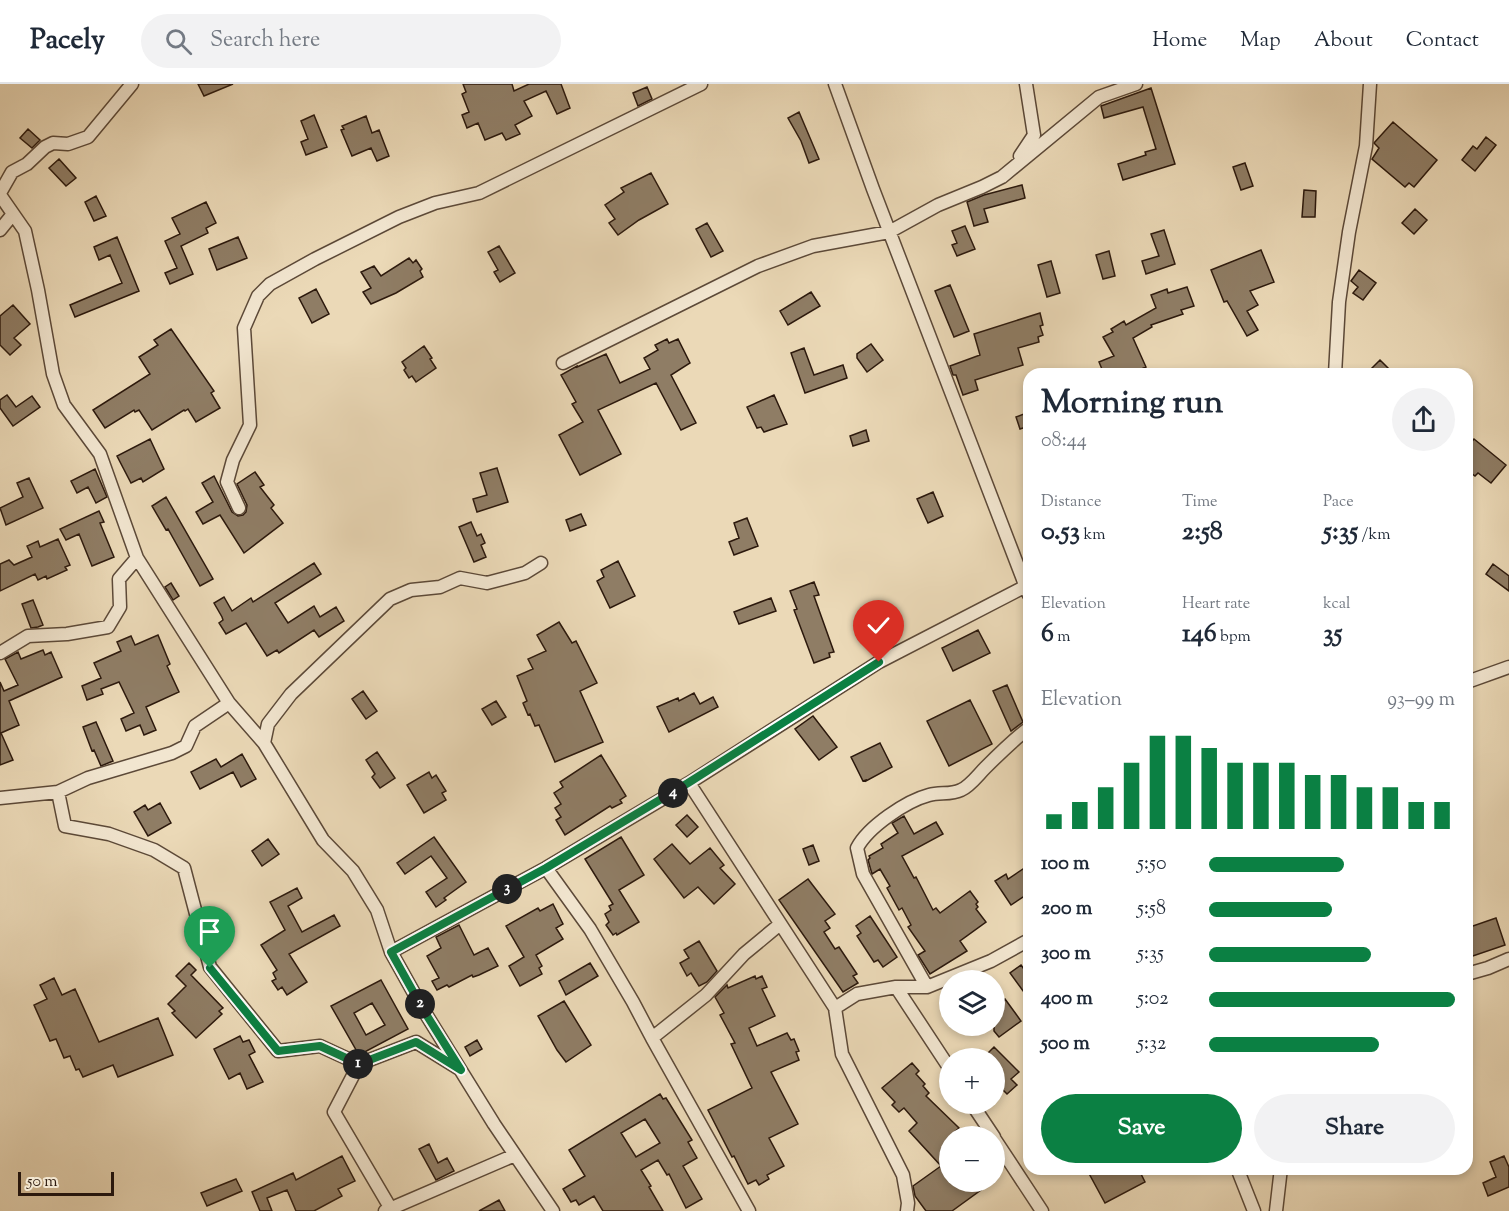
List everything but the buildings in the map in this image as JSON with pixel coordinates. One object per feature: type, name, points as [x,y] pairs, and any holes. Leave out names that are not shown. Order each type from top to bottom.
[{"type":"street","points":[[132,84],[88,137],[68,144],[53,142],[45,147],[27,164],[12,172],[0,194],[25,231],[54,374],[64,405],[100,454],[137,558],[229,703],[264,743],[323,840],[353,871],[376,910],[391,952],[424,1011],[494,1124],[553,1211]]},
{"type":"street","points":[[239,508],[227,482],[233,460],[250,425],[243,328],[258,296],[270,284],[399,217],[435,203],[479,194],[701,84]]},
{"type":"street","points":[[836,84],[889,232],[1023,577]]},
{"type":"street","points":[[1002,177],[1022,154],[1034,135],[1026,84]]},
{"type":"street","points":[[563,363],[758,266],[813,246],[889,232],[938,205],[982,188],[1002,177],[1100,97],[1136,84]]},
{"type":"street","points":[[1335,368],[1339,302],[1349,232],[1366,146],[1370,84]]},
{"type":"street","points":[[0,230],[13,214]]},
{"type":"street","points":[[0,653],[28,636],[108,627],[120,607],[119,579],[137,558]]},
{"type":"street","points":[[264,743],[268,724],[291,694],[390,599],[411,590],[440,587],[460,578],[487,583],[525,573],[541,563]]},
{"type":"street","points":[[391,952],[546,868],[688,783],[879,662],[1023,592]]},
{"type":"street","points":[[1473,680],[1509,667]]},
{"type":"street","points":[[0,798],[58,792],[88,778],[179,750],[186,746],[195,726],[229,703]]},
{"type":"street","points":[[927,987],[863,874],[857,848],[861,839],[896,810],[914,800],[931,794],[963,790],[1023,733]]},
{"type":"street","points":[[688,783],[835,1008],[842,1054],[903,1175],[908,1203],[907,1211]]},
{"type":"street","points":[[58,792],[65,826],[109,834],[154,850],[184,868],[210,968],[278,1051],[320,1046],[359,1064]]},
{"type":"street","points":[[546,868],[590,929],[749,1211]]},
{"type":"street","points":[[652,1038],[706,995],[744,954],[779,924]]},
{"type":"street","points":[[835,1008],[857,994],[896,987],[927,987],[990,961],[1023,943]]},
{"type":"street","points":[[1473,972],[1509,959]]},
{"type":"street","points":[[896,987],[939,1052]]},
{"type":"street","points":[[461,1070],[416,1042],[359,1064],[334,1112],[388,1210],[515,1155]]},
{"type":"street","points":[[1005,1154],[1042,1211]]},
{"type":"street","points":[[1240,1175],[1254,1211]]},
{"type":"street","points":[[1276,1211],[1280,1175]]},
{"type":"route","points":[[210,968],[278,1051],[320,1046],[359,1064],[416,1042],[461,1070],[391,952],[546,868],[688,783],[879,662]]}]
